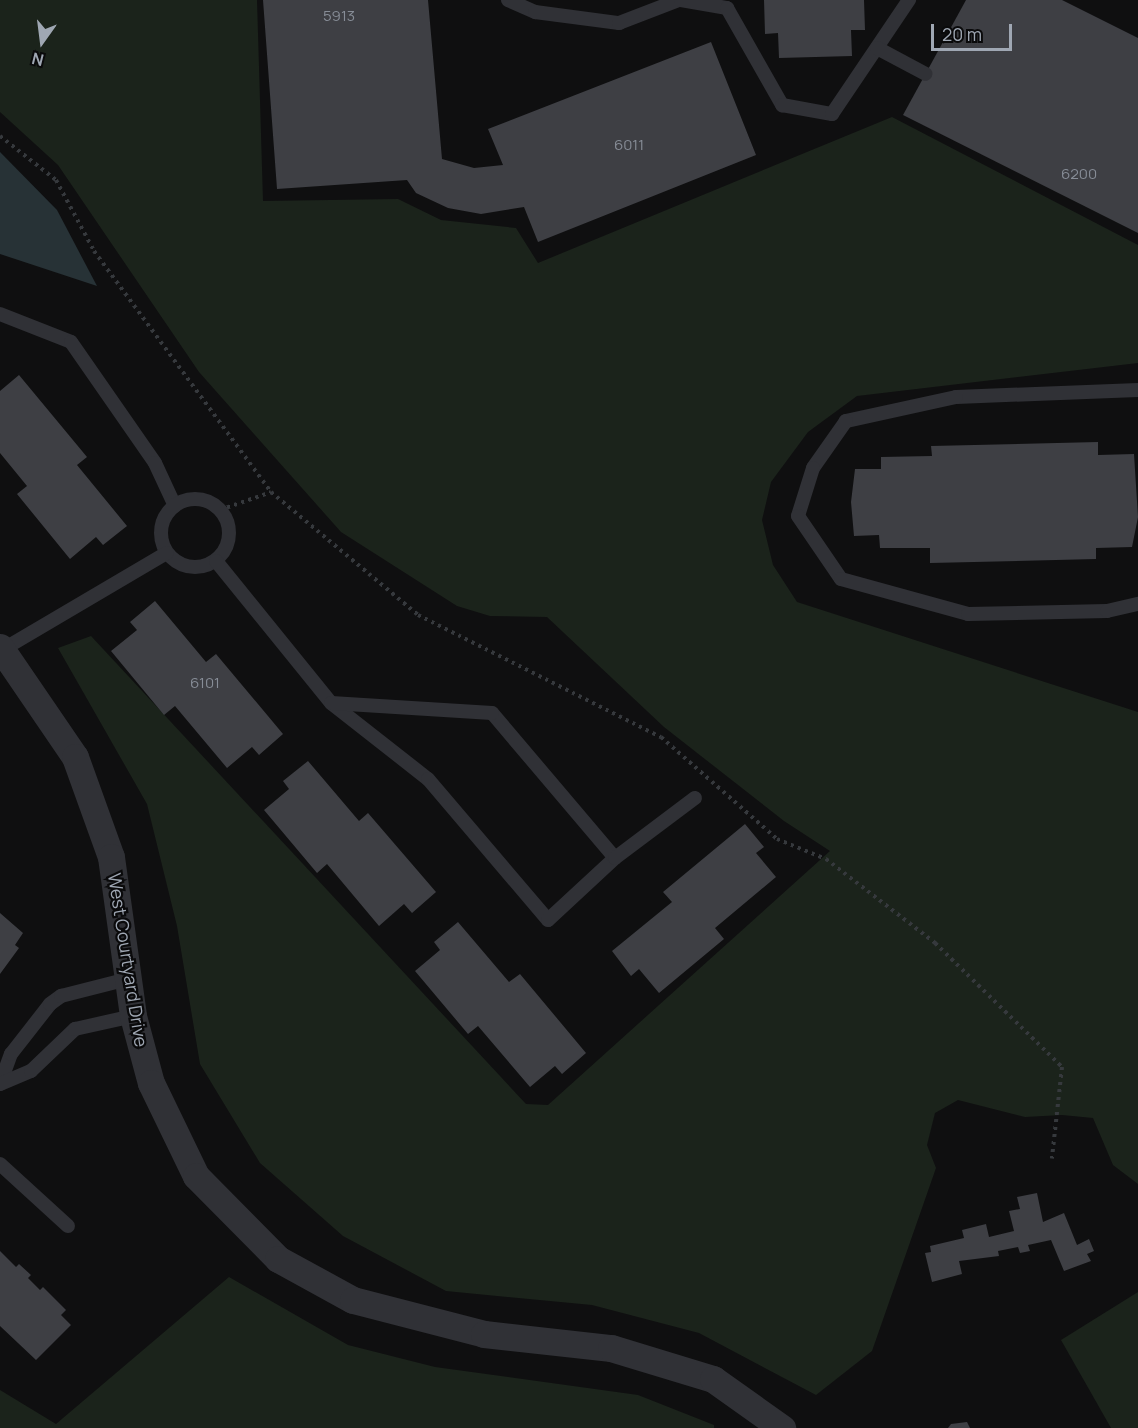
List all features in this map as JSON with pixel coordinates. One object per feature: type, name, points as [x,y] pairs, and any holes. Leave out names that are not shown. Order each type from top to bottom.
[{"type":"street","name":"West Courtyard Drive","points":[[1,650],[75,757],[111,857],[133,1016],[151,1083],[196,1176],[278,1258],[353,1300],[484,1334],[611,1348],[713,1379],[782,1428]]},
{"type":"lane","points":[[508,0],[535,12],[619,23],[680,0],[727,8],[782,105],[832,114],[909,0]]},
{"type":"lane","points":[[877,48],[926,74]]},
{"type":"lane","points":[[0,314],[71,342],[155,463],[175,506]]},
{"type":"lane","points":[[1138,390],[956,397],[846,421],[813,468],[798,516],[841,579],[968,614],[1107,611],[1138,604]]},
{"type":"lane","points":[[203,500],[212,504],[225,517],[229,536],[222,554],[216,561],[204,566],[190,567],[177,562],[167,552],[162,540],[161,527],[166,515],[175,506],[184,501],[203,500]]},
{"type":"lane","points":[[1,650],[167,552]]},
{"type":"lane","points":[[216,561],[331,704],[429,780],[548,920],[615,858],[695,798]]},
{"type":"lane","points":[[331,704],[492,713],[615,858]]},
{"type":"lane","points":[[0,1084],[11,1054],[50,1004],[61,996],[128,979]]},
{"type":"lane","points":[[0,1084],[31,1071],[75,1029],[133,1016]]},
{"type":"lane","points":[[0,1164],[68,1226]]},
{"type":"path","points":[[0,136],[56,180],[94,251],[271,492]]},
{"type":"shaded area","points":[[0,0],[257,0],[263,201],[398,199],[441,220],[516,228],[538,263],[892,117],[1138,245],[1138,363],[857,396],[808,432],[771,482],[762,520],[773,565],[797,602],[1138,712],[1138,1184],[1113,1165],[1093,1118],[1062,1115],[1025,1117],[958,1100],[935,1113],[927,1145],[936,1168],[872,1351],[816,1395],[699,1333],[592,1305],[446,1291],[343,1236],[260,1163],[200,1064],[177,926],[147,804],[58,648],[91,636],[526,1104],[548,1105],[830,851],[784,821],[664,727],[547,617],[490,616],[457,606],[341,532],[199,372],[58,165],[0,112]]},
{"type":"shaded area","points":[[0,152],[57,210],[97,286],[0,254]]},
{"type":"shaded area","points":[[229,1277],[348,1345],[435,1367],[638,1395],[714,1425],[714,1428],[0,1428],[0,1390],[56,1424]]},
{"type":"shaded area","points":[[1138,1292],[1138,1428],[1111,1428],[1061,1340]]},
{"type":"building","points":[[263,0],[428,0],[442,159],[474,168],[503,165],[488,129],[711,42],[756,155],[538,242],[524,207],[481,214],[448,208],[416,193],[407,180],[277,189]]},
{"type":"building","points":[[764,0],[864,0],[865,30],[851,30],[852,56],[779,58],[778,33],[765,34]]},
{"type":"building","points":[[966,0],[1062,0],[1138,38],[1138,233],[903,115]]},
{"type":"building","points":[[19,375],[87,457],[77,465],[127,526],[103,545],[96,537],[70,559],[17,494],[27,486],[0,453],[0,391]]},
{"type":"building","points":[[1098,442],[1098,455],[1134,454],[1138,517],[1132,547],[1096,548],[1096,559],[930,563],[930,548],[880,548],[879,535],[854,536],[851,502],[855,469],[881,469],[881,457],[932,456],[931,446]]},
{"type":"building","points":[[155,601],[206,662],[216,654],[283,734],[259,755],[252,747],[227,768],[175,706],[164,715],[111,651],[137,630],[130,622]]},
{"type":"building","points":[[308,761],[359,821],[368,813],[436,892],[412,913],[404,904],[379,926],[327,864],[317,873],[264,810],[289,789],[283,781]]},
{"type":"building","points":[[745,824],[764,847],[756,853],[776,877],[715,928],[724,939],[659,993],[639,969],[631,976],[612,951],[672,902],[663,892]]},
{"type":"building","points":[[0,913],[23,933],[15,945],[19,948],[0,974]]},
{"type":"building","points":[[458,922],[509,982],[520,974],[586,1053],[562,1074],[555,1066],[530,1087],[478,1026],[468,1034],[415,971],[440,950],[434,942]]},
{"type":"building","points":[[1037,1193],[1043,1222],[1064,1213],[1077,1245],[1089,1239],[1094,1251],[1087,1254],[1091,1261],[1064,1271],[1051,1240],[1028,1245],[1030,1251],[1020,1253],[1018,1247],[998,1251],[999,1256],[959,1261],[962,1274],[932,1282],[925,1253],[931,1252],[930,1246],[964,1238],[962,1230],[986,1224],[989,1237],[1014,1231],[1009,1211],[1020,1209],[1017,1197]]},
{"type":"building","points":[[0,1251],[16,1267],[19,1264],[31,1275],[28,1278],[40,1290],[43,1287],[66,1310],[61,1315],[71,1325],[36,1360],[0,1326]]},
{"type":"building","points":[[967,1422],[970,1428],[948,1428],[951,1424]]}]
